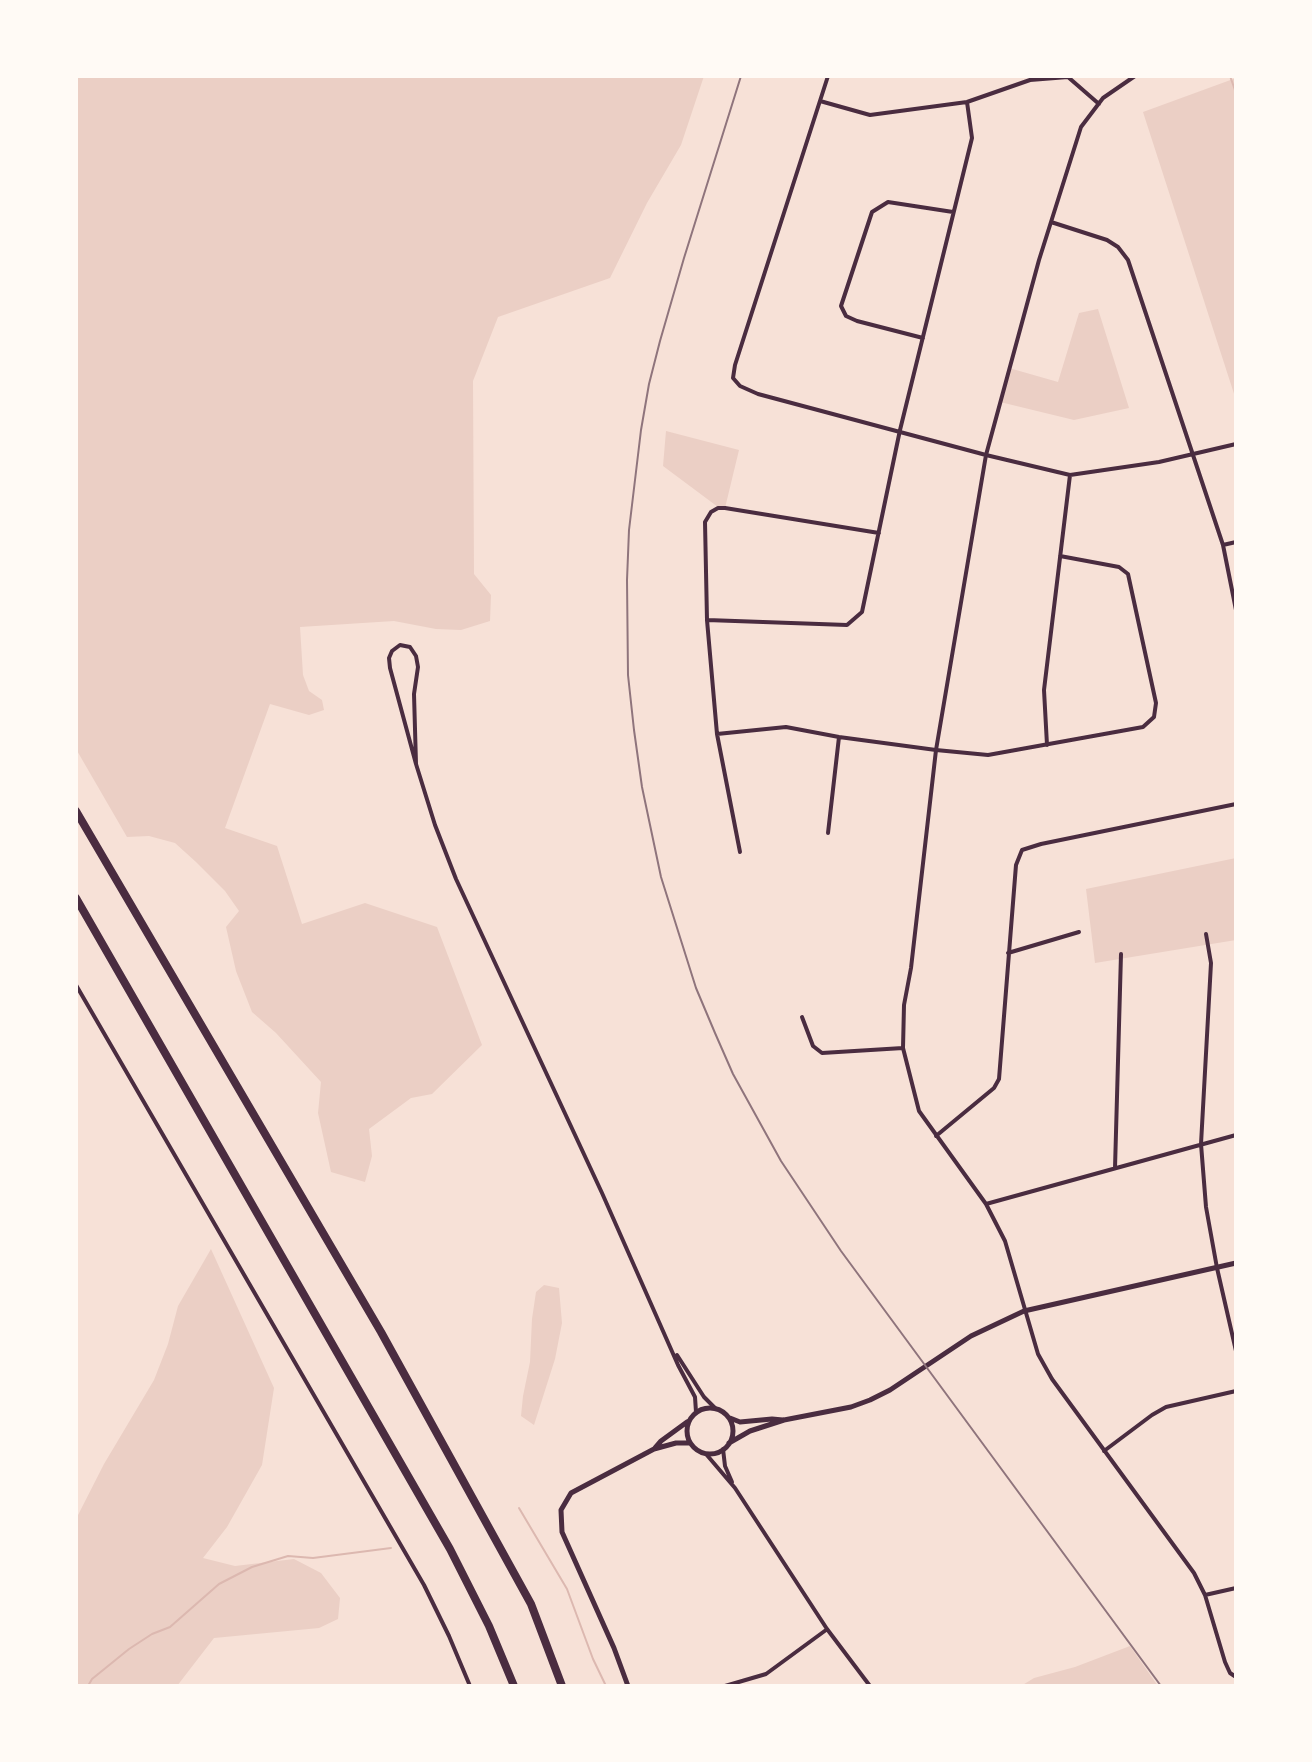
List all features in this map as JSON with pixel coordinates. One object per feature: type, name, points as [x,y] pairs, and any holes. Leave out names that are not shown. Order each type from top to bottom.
[{"type":"highway","points":[[76,811],[396,1359],[531,1604],[562,1686]]},
{"type":"highway","points":[[76,898],[450,1549],[489,1626],[514,1686]]},
{"type":"street","points":[[828,76],[735,365],[733,378],[740,386],[758,394],[1070,475],[1159,462],[1236,444]]},
{"type":"street","points":[[1135,76],[1103,98],[1081,127],[986,455],[936,750],[904,1005],[903,1048],[919,1111],[986,1204],[1005,1241],[1038,1354],[1052,1379],[1194,1573],[1205,1595],[1225,1662],[1230,1673],[1236,1677]]},
{"type":"street","points":[[820,101],[870,115],[967,102],[1030,80],[1068,77],[1099,104]]},
{"type":"street","points":[[707,620],[847,625],[862,612],[900,430],[972,138],[967,102]]},
{"type":"street","points":[[923,338],[857,321],[846,316],[841,306],[872,212],[888,202],[954,212]]},
{"type":"street","points":[[1051,222],[1107,240],[1118,247],[1128,260],[1223,545],[1236,610]]},
{"type":"street","points":[[1047,745],[1044,690],[1070,475]]},
{"type":"street","points":[[740,852],[717,734],[707,620],[705,522],[711,512],[718,508],[879,533]]},
{"type":"street","points":[[1223,545],[1236,542]]},
{"type":"street","points":[[717,734],[786,727],[839,737],[988,755],[1143,727],[1154,717],[1156,703],[1128,574],[1119,567],[1060,556]]},
{"type":"street","points":[[416,764],[414,694],[418,667],[410,647],[400,645],[392,651],[390,668],[416,764],[435,825],[456,879],[695,1397],[696,1412]]},
{"type":"street","points":[[828,833],[839,737]]},
{"type":"street","points":[[936,1136],[994,1088],[999,1079],[1016,865],[1022,850],[1236,804]]},
{"type":"street","points":[[1008,953],[1079,932]]},
{"type":"street","points":[[1206,934],[1211,963],[1201,1144],[1206,1207],[1236,1351]]},
{"type":"street","points":[[1115,1168],[1121,954]]},
{"type":"street","points":[[76,985],[424,1585],[470,1686]]},
{"type":"street","points":[[802,1017],[813,1046],[822,1053],[903,1048]]},
{"type":"street","points":[[986,1204],[1236,1135]]},
{"type":"street","points":[[689,1421],[686,1431],[690,1443],[706,1454],[716,1453],[750,1431],[870,1400],[971,1336],[1024,1311],[1236,1263]]},
{"type":"street","points":[[671,1346],[704,1397],[715,1408]]},
{"type":"street","points":[[1104,1451],[1166,1407],[1236,1391]]},
{"type":"street","points":[[654,1449],[703,1408],[715,1408],[728,1417],[733,1429],[729,1443]]},
{"type":"street","points":[[728,1417],[740,1422],[784,1420]]},
{"type":"street","points":[[628,1686],[562,1532],[561,1510],[571,1493],[654,1449],[690,1443]]},
{"type":"street","points":[[723,1449],[725,1466],[735,1488]]},
{"type":"street","points":[[706,1454],[735,1488],[827,1629],[870,1686]]},
{"type":"street","points":[[1205,1595],[1236,1588]]},
{"type":"street","points":[[725,1686],[766,1674],[827,1629]]},
{"type":"shaded area","points":[[76,76],[704,76],[681,145],[647,203],[610,278],[498,317],[473,381],[474,574],[491,595],[490,621],[461,630],[394,621],[300,627],[303,675],[309,691],[322,700],[324,710],[309,715],[270,704],[225,828],[277,846],[302,924],[365,903],[437,927],[482,1045],[432,1094],[411,1098],[369,1129],[372,1156],[365,1182],[331,1172],[318,1113],[321,1082],[252,1012],[236,971],[226,927],[239,911],[225,891],[175,843],[149,836],[127,837],[76,749]]},
{"type":"shaded area","points":[[1236,78],[1236,400],[1143,112]]},
{"type":"shaded area","points":[[1098,309],[1129,408],[1074,420],[1000,402],[1009,368],[1058,382],[1079,313]]},
{"type":"shaded area","points":[[666,431],[739,450],[725,508],[718,507],[663,466]]},
{"type":"shaded area","points":[[1236,858],[1236,940],[1095,963],[1086,889]]},
{"type":"shaded area","points":[[211,1249],[274,1388],[262,1465],[227,1527],[203,1558],[235,1566],[294,1559],[321,1573],[340,1598],[338,1619],[319,1628],[214,1638],[177,1686],[76,1686],[76,1519],[104,1464],[154,1380],[178,1306]]},
{"type":"shaded area","points":[[544,1285],[559,1288],[562,1323],[555,1359],[534,1425],[521,1416],[530,1362],[536,1292]]},
{"type":"shaded area","points":[[1130,1646],[1158,1686],[1021,1686],[1034,1678],[1075,1667]]},
{"type":"waterway","points":[[1230,76],[1236,93]]},
{"type":"waterway","points":[[519,1508],[567,1589],[606,1686]]},
{"type":"waterway","points":[[88,1686],[92,1679],[129,1649],[170,1627],[219,1584],[252,1567],[288,1556],[313,1558],[391,1548]]},
{"type":"railway","points":[[741,76],[684,258],[649,384],[629,530],[628,675],[642,787],[661,877],[696,988],[715,1033],[733,1074],[781,1161],[841,1251],[1161,1686]]}]
